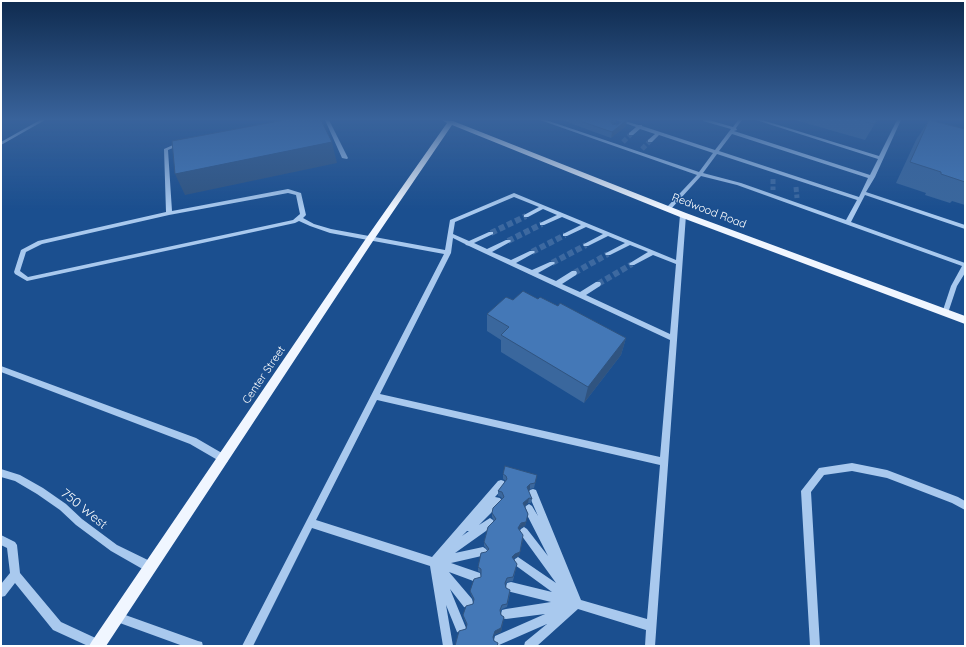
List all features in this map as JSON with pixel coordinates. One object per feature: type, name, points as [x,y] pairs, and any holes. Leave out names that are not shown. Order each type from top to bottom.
[{"type":"main road","name":"Center Street","points":[[98,646],[430,150]]},
{"type":"main road","name":"Redwood Road","points":[[525,150],[683,214],[965,320]]},
{"type":"street","points":[[166,150],[169,213]]},
{"type":"street","points":[[341,150],[345,158]]},
{"type":"street","points":[[628,150],[700,174],[773,193],[965,266],[954,286],[945,313]]},
{"type":"street","points":[[637,153],[641,150]]},
{"type":"street","points":[[712,150],[860,199]]},
{"type":"street","points":[[791,150],[872,177]]},
{"type":"street","points":[[856,150],[881,158]]},
{"type":"street","points":[[848,222],[885,150]]},
{"type":"street","points":[[669,208],[718,152]]},
{"type":"street","points":[[773,179],[774,170]]},
{"type":"street","points":[[795,178],[796,186]]},
{"type":"street","points":[[288,191],[300,194],[303,214],[295,221],[27,279],[17,272],[23,251],[40,242],[169,213],[288,191]]},
{"type":"street","points":[[864,193],[965,226]]},
{"type":"street","points":[[247,646],[448,254],[452,221],[514,195],[679,263]]},
{"type":"street","points":[[526,216],[543,207]]},
{"type":"street","points":[[650,646],[683,214]]},
{"type":"street","points":[[542,224],[561,215]]},
{"type":"street","points":[[299,218],[312,225],[330,231],[448,254]]},
{"type":"street","points":[[564,235],[585,225]]},
{"type":"street","points":[[468,244],[491,233]]},
{"type":"street","points":[[586,245],[607,234]]},
{"type":"street","points":[[451,235],[673,338]]},
{"type":"street","points":[[486,252],[508,241]]},
{"type":"street","points":[[608,254],[629,243]]},
{"type":"street","points":[[511,263],[532,252]]},
{"type":"street","points":[[632,264],[653,252]]},
{"type":"street","points":[[532,273],[552,263]]},
{"type":"street","points":[[556,284],[574,274]]},
{"type":"street","points":[[580,295],[598,284]]},
{"type":"street","points":[[1,369],[193,441],[224,458]]},
{"type":"street","points":[[375,396],[664,462]]},
{"type":"street","points":[[815,646],[806,491],[822,471],[852,467],[887,474],[955,500],[965,506]]},
{"type":"street","name":"750 West","points":[[1,473],[17,478],[40,491],[63,507],[79,522],[114,548],[150,567]]},
{"type":"street","points":[[434,562],[501,484]]},
{"type":"street","points":[[533,493],[578,604]]},
{"type":"street","points":[[434,562],[497,501]]},
{"type":"street","points":[[530,509],[578,604]]},
{"type":"street","points":[[310,523],[434,562],[476,577]]},
{"type":"street","points":[[434,562],[490,523]]},
{"type":"street","points":[[524,532],[578,604]]},
{"type":"street","points":[[1,540],[12,545],[15,575],[57,626],[98,646]]},
{"type":"street","points":[[434,562],[483,552]]},
{"type":"street","points":[[434,562],[468,603]]},
{"type":"street","points":[[434,562],[461,628]]},
{"type":"street","points":[[434,562],[448,646]]},
{"type":"street","points":[[518,562],[578,604]]},
{"type":"street","points":[[1,592],[15,575]]},
{"type":"street","points":[[511,587],[578,604],[651,626]]},
{"type":"street","points":[[506,614],[578,604]]},
{"type":"street","points":[[499,640],[578,604]]},
{"type":"street","points":[[529,646],[578,604]]},
{"type":"street","points":[[117,617],[198,646]]},
{"type":"building","points":[[173,150],[292,150],[175,174]]},
{"type":"building","points":[[915,150],[965,150],[965,182],[941,174],[941,172],[910,162]]},
{"type":"building","points":[[523,291],[538,299],[540,297],[558,306],[560,303],[626,338],[588,387],[501,335],[509,327],[487,314],[506,297],[513,300]]},
{"type":"building","points":[[505,466],[537,475],[535,483],[530,484],[527,487],[532,499],[529,498],[523,503],[528,514],[526,522],[521,523],[518,528],[523,535],[520,552],[512,557],[517,564],[513,577],[507,578],[505,583],[506,588],[510,590],[507,604],[502,605],[500,610],[501,615],[504,617],[501,628],[495,631],[493,637],[494,641],[498,643],[497,646],[455,646],[459,631],[466,629],[467,624],[463,615],[466,606],[473,604],[474,599],[470,591],[474,579],[481,577],[481,569],[478,567],[481,553],[486,552],[489,549],[484,542],[488,527],[496,519],[492,513],[493,508],[504,497],[502,492],[498,491],[507,479],[503,474]]},
{"type":"tunnel","points":[[773,179],[773,190]]},
{"type":"tunnel","points":[[796,187],[797,198]]},
{"type":"tunnel","points":[[491,233],[526,216]]},
{"type":"tunnel","points":[[508,241],[542,224]]},
{"type":"tunnel","points":[[532,252],[565,235]]},
{"type":"tunnel","points":[[552,263],[586,245]]},
{"type":"tunnel","points":[[574,273],[608,254]]},
{"type":"tunnel","points":[[598,284],[632,264]]}]
